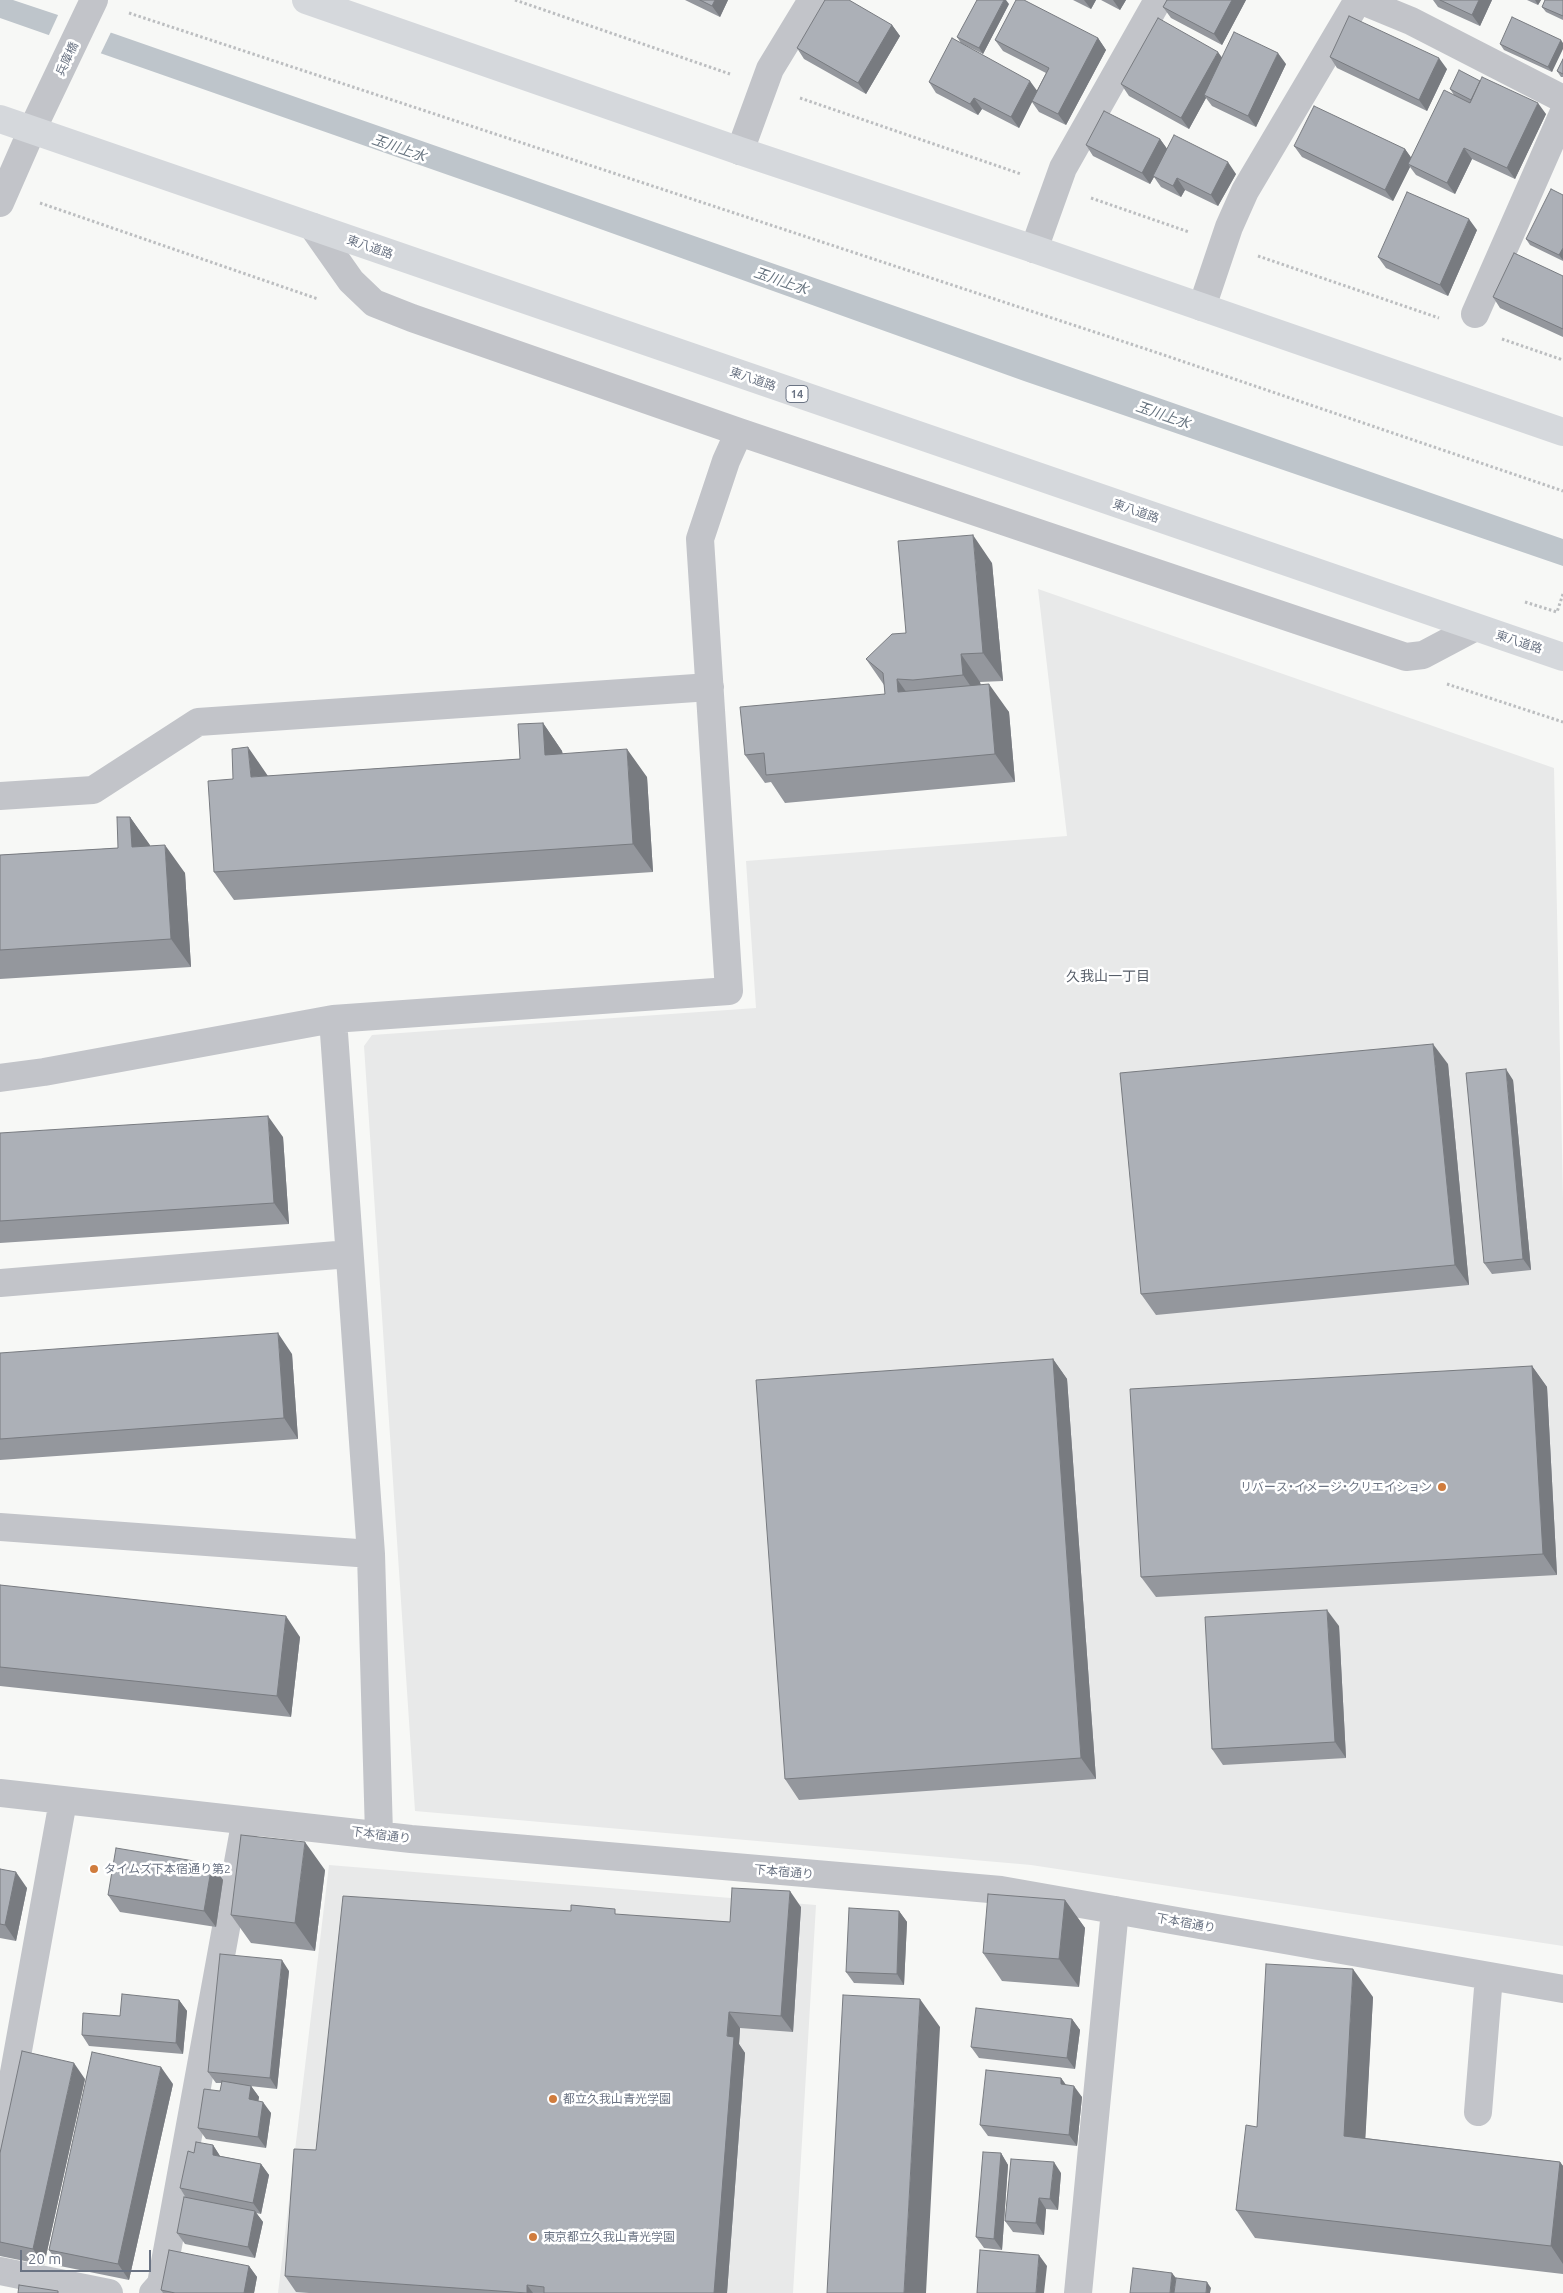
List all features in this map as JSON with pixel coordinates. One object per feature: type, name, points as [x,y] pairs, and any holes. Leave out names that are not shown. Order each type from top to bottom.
[{"type":"main road","points":[[320,2],[740,151],[1034,249],[1563,432]]},
{"type":"main road","name":"東八道路","points":[[0,119],[1474,628],[1563,657]]},
{"type":"street","points":[[740,151],[770,69],[812,0]]},
{"type":"street","points":[[1034,249],[1063,168],[1158,0]]},
{"type":"street","points":[[1202,307],[1229,228],[1245,191],[1359,0],[1416,11],[1563,99]]},
{"type":"street","name":"兵庫橋","points":[[0,203],[32,130],[91,6]]},
{"type":"street","points":[[1475,314],[1554,157],[1563,114]]},
{"type":"street","points":[[312,228],[351,281],[374,302],[412,318],[739,432],[1406,657],[1423,655],[1474,628]]},
{"type":"street","points":[[0,1078],[44,1072],[333,1019],[730,991],[700,539],[726,462],[739,432]]},
{"type":"street","points":[[0,796],[93,790],[198,722],[710,687]]},
{"type":"street","points":[[333,1019],[371,1554],[379,1834]]},
{"type":"street","points":[[0,1283],[349,1254]]},
{"type":"street","points":[[0,1527],[371,1554]]},
{"type":"street","name":"下本宿通り","points":[[0,1794],[411,1839],[1001,1890],[1563,1989]]},
{"type":"street","points":[[0,2150],[63,1801]]},
{"type":"street","points":[[152,2293],[162,2284],[245,1820]]},
{"type":"street","points":[[1078,2293],[1115,1910]]},
{"type":"street","points":[[1478,2112],[1489,1976]]},
{"type":"street","points":[[0,2272],[109,2293]]},
{"type":"path","points":[[91,6],[1158,353],[1563,491]]},
{"type":"shaded area","points":[[1038,589],[1554,768],[1563,1199],[1563,1946],[1031,1865],[415,1811],[364,1046],[372,1035],[756,1008],[746,861],[1067,836]]},
{"type":"shaded area","name":"都立久我山青光学園","points":[[329,1865],[816,1905],[793,2293],[278,2293]]},
{"type":"water","name":"玉川上水","points":[[0,0],[13,0],[115,34],[1563,539],[1563,566],[1024,381],[511,197],[0,18]]},
{"type":"pier","points":[[59,13],[112,30],[100,55],[48,37]]},
{"type":"building","points":[[700,0],[715,0],[712,6]]},
{"type":"building","points":[[825,0],[849,0],[892,25],[858,83],[797,48]]},
{"type":"building","points":[[977,0],[1004,0],[979,48],[957,37]]},
{"type":"building","points":[[1016,0],[1024,0],[1098,38],[1058,114],[1032,101],[1049,68],[995,40]]},
{"type":"building","points":[[1167,0],[1232,0],[1214,34],[1163,7]]},
{"type":"building","points":[[1440,0],[1479,0],[1472,15]]},
{"type":"building","points":[[1545,0],[1563,0],[1563,16],[1542,7]]},
{"type":"building","points":[[1349,16],[1439,58],[1419,100],[1330,57]]},
{"type":"building","points":[[1512,17],[1561,40],[1548,67],[1500,44]]},
{"type":"building","points":[[1158,18],[1218,52],[1181,118],[1121,84]]},
{"type":"building","points":[[1234,32],[1278,53],[1248,116],[1204,95]]},
{"type":"building","points":[[952,38],[1030,81],[1011,117],[974,98],[970,104],[929,82]]},
{"type":"building","points":[[1563,59],[1563,74],[1557,71]]},
{"type":"building","points":[[1459,70],[1480,81],[1471,100],[1450,89]]},
{"type":"building","points":[[1482,77],[1538,103],[1507,168],[1464,148],[1447,183],[1408,164],[1444,90],[1470,103]]},
{"type":"building","points":[[1314,106],[1405,149],[1385,190],[1294,146]]},
{"type":"building","points":[[1104,111],[1160,139],[1142,173],[1086,145]]},
{"type":"building","points":[[1174,135],[1228,162],[1211,195],[1177,178],[1173,186],[1153,176]]},
{"type":"building","points":[[1551,189],[1563,195],[1563,248],[1559,255],[1526,239]]},
{"type":"building","points":[[1407,192],[1469,219],[1440,285],[1378,257]]},
{"type":"building","points":[[1514,253],[1563,276],[1563,329],[1493,297]]},
{"type":"building","points":[[973,535],[983,653],[961,654],[963,675],[913,680],[897,679],[898,692],[989,684],[995,754],[766,775],[764,753],[745,755],[740,707],[885,694],[883,673],[866,659],[892,634],[906,633],[898,541]]},
{"type":"building","points":[[543,723],[545,755],[627,749],[633,844],[214,872],[208,781],[233,779],[232,749],[248,747],[251,777],[520,759],[518,724]]},
{"type":"building","points":[[117,817],[130,817],[132,847],[165,845],[171,939],[0,950],[0,855],[118,848]]},
{"type":"building","points":[[1433,1044],[1455,1265],[1141,1294],[1120,1073]]},
{"type":"building","points":[[1506,1069],[1523,1259],[1484,1263],[1466,1073]]},
{"type":"building","points":[[268,1116],[274,1203],[0,1221],[0,1133]]},
{"type":"building","points":[[278,1333],[284,1418],[0,1439],[0,1353]]},
{"type":"building","points":[[1053,1359],[1081,1758],[785,1779],[756,1380]]},
{"type":"building","points":[[1532,1366],[1543,1554],[1141,1577],[1130,1389]]},
{"type":"building","points":[[0,1585],[286,1616],[277,1696],[0,1667]]},
{"type":"building","points":[[1327,1610],[1335,1742],[1212,1749],[1205,1617]]},
{"type":"building","points":[[241,1835],[305,1842],[295,1923],[231,1915]]},
{"type":"building","points":[[116,1848],[212,1864],[204,1911],[108,1895]]},
{"type":"building","points":[[0,1869],[16,1872],[5,1925],[0,1924]]},
{"type":"building","name":"都立久我山青光学園","points":[[732,1888],[790,1891],[781,2016],[729,2012],[727,2036],[734,2037],[714,2293],[544,2293],[544,2287],[527,2285],[527,2293],[285,2276],[294,2149],[316,2150],[343,1896],[571,1911],[571,1905],[615,1909],[615,1914],[730,1922]]},
{"type":"building","points":[[988,1894],[1065,1900],[1059,1959],[983,1953]]},
{"type":"building","points":[[849,1908],[899,1911],[897,1974],[846,1972]]},
{"type":"building","points":[[220,1954],[282,1960],[270,2078],[208,2072]]},
{"type":"building","points":[[1266,1964],[1353,1969],[1344,2136],[1560,2162],[1551,2246],[1236,2210],[1246,2125],[1257,2127]]},
{"type":"building","points":[[122,1994],[179,2000],[176,2043],[82,2035],[83,2013],[120,2016]]},
{"type":"building","points":[[843,1995],[920,1999],[904,2293],[827,2293]]},
{"type":"building","points":[[976,2008],[1072,2019],[1067,2058],[971,2047]]},
{"type":"building","points":[[22,2051],[74,2063],[33,2249],[0,2242],[0,2153]]},
{"type":"building","points":[[92,2052],[161,2067],[118,2264],[49,2250]]},
{"type":"building","points":[[986,2070],[1061,2078],[1061,2084],[1074,2086],[1069,2135],[980,2125]]},
{"type":"building","points":[[222,2081],[251,2086],[249,2099],[263,2102],[258,2137],[198,2128],[204,2089],[220,2091]]},
{"type":"building","points":[[196,2142],[213,2145],[213,2155],[261,2164],[253,2203],[180,2188],[188,2151],[194,2153]]},
{"type":"building","points":[[983,2152],[1001,2153],[994,2239],[976,2237]]},
{"type":"building","points":[[1011,2159],[1054,2162],[1050,2199],[1039,2198],[1036,2223],[1005,2221]]},
{"type":"building","points":[[184,2197],[255,2211],[248,2247],[177,2233]]},
{"type":"building","points":[[169,2250],[249,2266],[244,2293],[175,2293],[161,2290]]},
{"type":"building","points":[[980,2250],[1039,2255],[1036,2293],[977,2293]]},
{"type":"building","points":[[1133,2268],[1172,2273],[1170,2293],[1130,2293]]},
{"type":"building","points":[[1176,2278],[1207,2282],[1206,2293],[1174,2293]]},
{"type":"building","points":[[19,2285],[58,2291],[58,2293],[18,2293]]},
{"type":"place","name":"リバース･イメージ･クリエイション","points":[[1442,1487]]},
{"type":"place","name":"タイムズ下本宿通り第2","points":[[94,1869]]},
{"type":"place","name":"都立久我山青光学園","points":[[553,2099]]},
{"type":"place","name":"東京都立久我山青光学園","points":[[533,2237]]},
{"type":"district","name":"久我山一丁目","points":[[1108,976]]}]
